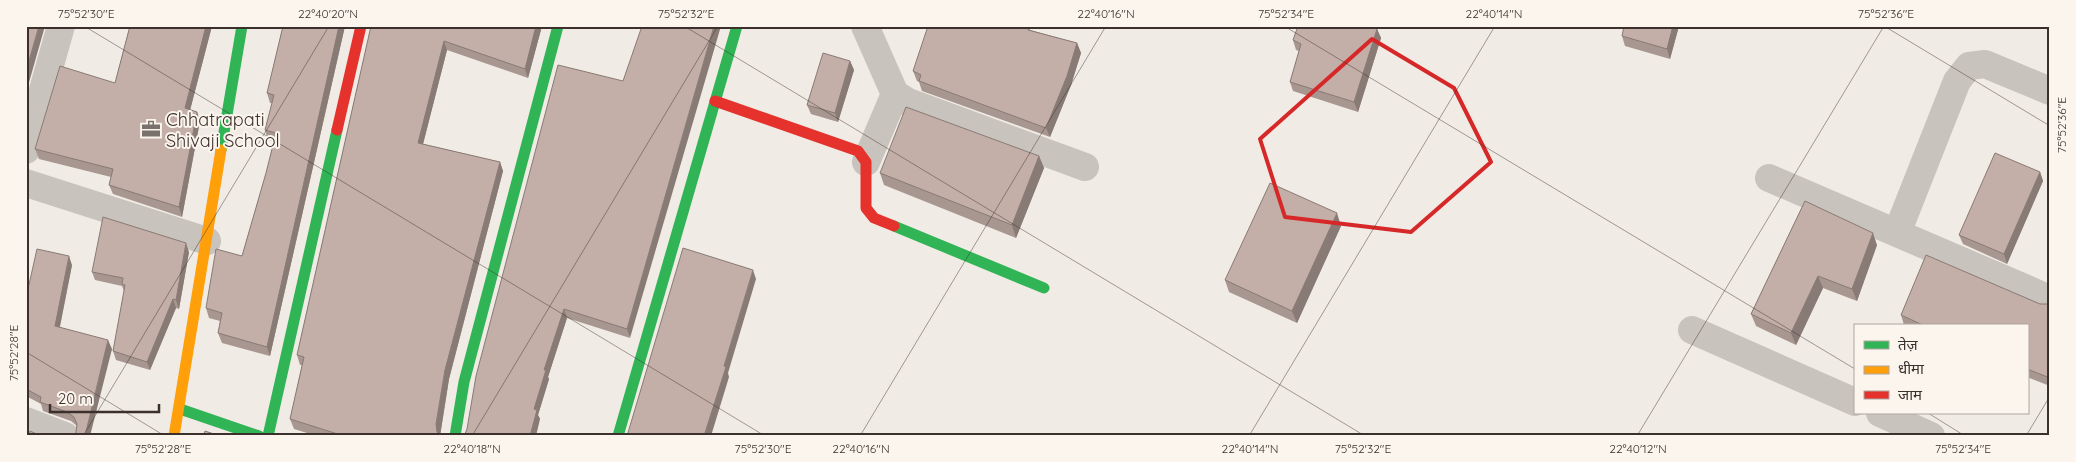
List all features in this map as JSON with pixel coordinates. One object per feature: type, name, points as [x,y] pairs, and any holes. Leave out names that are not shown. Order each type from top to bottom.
[{"type":"street","points":[[26,150],[61,26]]},
{"type":"street","points":[[174,436],[180,409],[242,26]]},
{"type":"street","points":[[268,436],[362,26]]},
{"type":"street","points":[[455,436],[464,382],[558,26]]},
{"type":"street","points":[[618,436],[737,26]]},
{"type":"street","points":[[865,26],[895,94],[908,102],[1084,168]]},
{"type":"street","points":[[1897,233],[1957,81],[1969,66],[1984,64],[2050,92]]},
{"type":"street","points":[[895,94],[866,162],[866,208],[874,218],[1044,288]]},
{"type":"street","points":[[715,101],[858,151],[866,162]]},
{"type":"street","points":[[1769,178],[2050,299]]},
{"type":"street","points":[[26,184],[207,241]]},
{"type":"street","points":[[1692,330],[1854,402]]},
{"type":"street","points":[[180,409],[259,436]]},
{"type":"street","points":[[1882,414],[1931,436]]},
{"type":"street","points":[[26,421],[65,436]]},
{"type":"highlighted area","points":[[1372,39],[1454,88],[1491,162],[1411,232],[1285,217],[1260,139]]},
{"type":"building","points":[[26,26],[39,26],[26,71]]},
{"type":"building","points":[[130,26],[206,26],[185,108],[197,112],[179,207],[109,185],[113,169],[35,149],[60,66],[115,83]]},
{"type":"building","points":[[283,26],[339,26],[267,347],[218,333],[222,313],[206,308],[216,249],[242,256],[266,173],[276,133],[265,130],[274,95],[267,93]]},
{"type":"building","points":[[371,26],[536,26],[525,69],[444,41],[418,143],[500,162],[445,370],[436,424],[437,432],[440,436],[344,436],[290,419],[304,357],[297,355]]},
{"type":"building","points":[[642,26],[714,26],[627,329],[564,309],[544,370],[546,370],[534,409],[537,410],[530,436],[464,436],[467,429],[476,376],[558,65],[623,81]]},
{"type":"building","points":[[928,26],[1028,26],[1028,30],[1077,43],[1067,76],[1046,128],[919,81],[921,75],[913,71]]},
{"type":"building","points":[[1298,26],[1369,26],[1377,29],[1354,102],[1290,82],[1301,44],[1293,40]]},
{"type":"building","points":[[1624,26],[1673,26],[1667,49],[1622,36]]},
{"type":"building","points":[[823,53],[850,61],[835,113],[807,105]]},
{"type":"building","points":[[906,107],[1039,156],[1012,225],[880,173]]},
{"type":"building","points":[[1995,153],[2040,172],[2004,254],[1959,235]]},
{"type":"building","points":[[1270,183],[1337,213],[1292,311],[1225,280]]},
{"type":"building","points":[[1805,201],[1873,233],[1852,289],[1818,276],[1791,333],[1751,314]]},
{"type":"building","points":[[103,217],[186,243],[176,300],[173,299],[147,362],[113,351],[125,285],[122,284],[123,278],[92,272]]},
{"type":"building","points":[[683,248],[753,270],[724,366],[726,367],[704,436],[627,436]]},
{"type":"building","points":[[37,249],[69,256],[55,326],[108,340],[85,436],[74,436],[77,424],[74,417],[67,412],[40,402],[41,397],[26,389],[26,298]]},
{"type":"building","points":[[1926,255],[2040,304],[2050,304],[2050,378],[2028,369],[2028,324],[1921,324],[1901,315]]},
{"type":"building","points":[[30,431],[41,436],[29,436]]},
{"type":"building","points":[[205,431],[220,436],[203,436]]},
{"type":"traffic: fast","points":[[221,150],[242,26]]},
{"type":"traffic: fast","points":[[455,436],[464,382],[558,26]]},
{"type":"traffic: fast","points":[[618,436],[737,26]]},
{"type":"traffic: fast","points":[[268,436],[337,130]]},
{"type":"traffic: fast","points":[[894,226],[1044,288]]},
{"type":"traffic: fast","points":[[180,409],[259,436]]},
{"type":"traffic: slow","points":[[174,436],[221,150]]},
{"type":"traffic: jam","points":[[337,130],[361,26]]},
{"type":"traffic: jam","points":[[715,101],[858,151],[866,162],[866,208],[874,218],[894,226]]},
{"type":"place","name":"Chhatrapati Shivaji School","points":[[151,129]]}]
